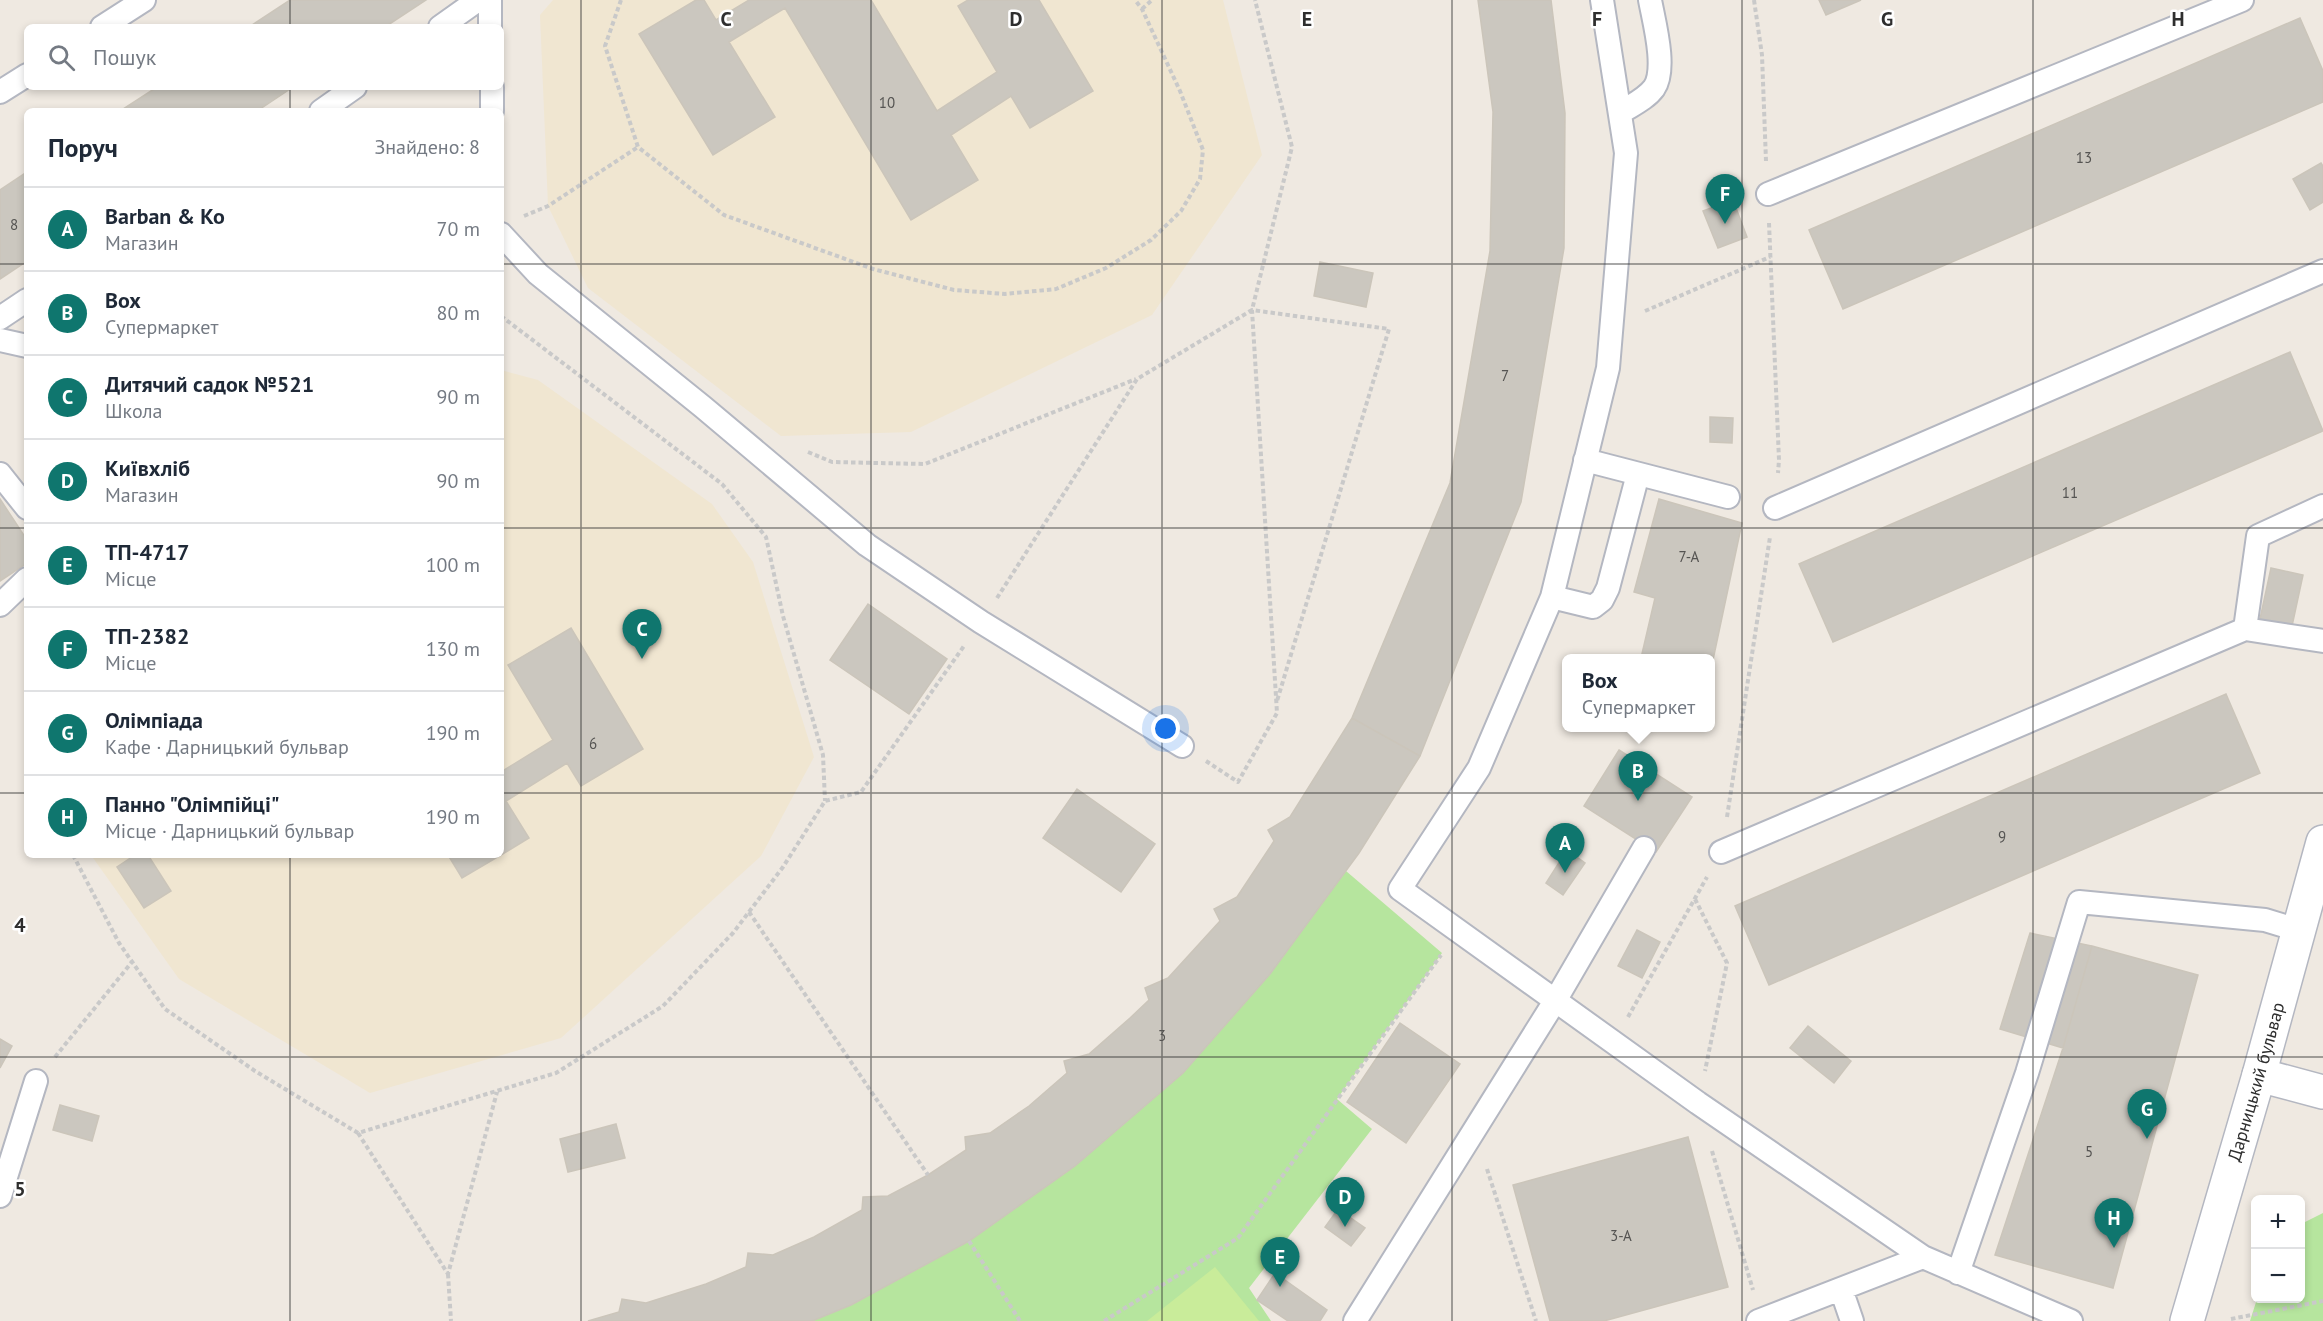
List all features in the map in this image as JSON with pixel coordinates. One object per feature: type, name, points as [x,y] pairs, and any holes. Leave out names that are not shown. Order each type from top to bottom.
[{"type":"street","name":"Дарницький бульвар","points":[[2187,1321],[2259,1075],[2323,842]]},
{"type":"street","points":[[2259,1075],[2323,1092]]},
{"type":"lane","points":[[107,24],[144,0]]},
{"type":"lane","points":[[444,24],[478,0]]},
{"type":"lane","points":[[490,0],[490,24]]},
{"type":"lane","points":[[1602,0],[1626,153],[1608,368],[1552,597],[1479,768],[1400,889],[1555,1001],[1615,1041],[1698,1103],[1923,1257],[2071,1321]]},
{"type":"lane","points":[[1620,112],[1644,98],[1655,87],[1660,74],[1650,0]]},
{"type":"lane","points":[[1768,194],[2242,0]]},
{"type":"lane","points":[[0,92],[24,77]]},
{"type":"lane","points":[[325,108],[351,90]]},
{"type":"lane","points":[[492,90],[492,108]]},
{"type":"lane","points":[[504,237],[538,274],[703,407],[867,544],[981,622],[1182,747]]},
{"type":"lane","points":[[1775,508],[2323,271]]},
{"type":"lane","points":[[0,318],[24,302]]},
{"type":"lane","points":[[0,340],[24,345]]},
{"type":"lane","points":[[1585,460],[1728,497]]},
{"type":"lane","points":[[0,474],[24,504]]},
{"type":"lane","points":[[1552,597],[1593,608],[1602,600],[1608,588],[1638,474]]},
{"type":"lane","points":[[2244,629],[2258,536],[2323,506]]},
{"type":"lane","points":[[0,605],[24,582]]},
{"type":"lane","points":[[1721,852],[2244,629],[2323,641]]},
{"type":"lane","points":[[1356,1321],[1555,1001],[1644,848]]},
{"type":"lane","points":[[1958,1273],[2027,1073],[2079,902],[2265,920],[2298,930]]},
{"type":"lane","points":[[0,1196],[36,1082]]},
{"type":"lane","points":[[1760,1320],[1923,1257]]},
{"type":"lane","points":[[1841,1289],[1852,1321]]},
{"type":"path","points":[[621,0],[605,46],[638,147],[724,215],[873,269],[954,290],[1005,294],[1056,289],[1106,268],[1151,240],[1181,212],[1200,179],[1203,150],[1180,91],[1142,9],[1135,0]]},
{"type":"path","points":[[1142,9],[1152,0]]},
{"type":"path","points":[[1182,747],[1238,782],[1277,713],[1252,310],[1293,147],[1255,0]]},
{"type":"path","points":[[1615,1041],[1721,852],[1775,508],[1779,460],[1762,56],[1754,0]]},
{"type":"path","points":[[520,217],[548,206],[638,147]]},
{"type":"path","points":[[1611,326],[1770,257]]},
{"type":"path","points":[[800,448],[832,462],[925,464],[1137,379],[1252,310],[1389,329],[1277,701]]},
{"type":"path","points":[[358,1133],[556,1072],[663,1006],[733,933],[783,867],[825,801],[823,755],[783,616],[766,537],[722,484],[504,318]]},
{"type":"path","points":[[825,801],[861,792],[981,622],[1137,379]]},
{"type":"path","points":[[75,858],[119,943],[165,1009],[255,1071],[358,1133],[448,1274]]},
{"type":"path","points":[[1695,899],[1727,963],[1698,1103],[1760,1320]]},
{"type":"path","points":[[749,912],[928,1175]]},
{"type":"path","points":[[1104,1321],[1239,1238],[1458,931]]},
{"type":"path","points":[[36,1082],[132,962]]},
{"type":"path","points":[[452,1321],[448,1274],[497,1091]]},
{"type":"path","points":[[1474,1131],[1536,1321]]},
{"type":"path","points":[[969,1241],[1020,1321]]},
{"type":"path","points":[[2231,1319],[2323,1301]]},
{"type":"shaded area","points":[[553,0],[1223,0],[1262,155],[1152,315],[911,432],[781,436],[588,288],[548,206],[540,15]]},
{"type":"shaded area","points":[[504,371],[538,380],[712,504],[753,562],[814,757],[761,856],[561,1038],[370,1093],[179,979],[93,858],[504,858]]},
{"type":"green space","points":[[1346,871],[1442,953],[1337,1099],[1372,1129],[1249,1288],[1271,1321],[812,1321],[969,1241],[1075,1166],[1183,1073]]},
{"type":"green space","points":[[2323,1213],[2323,1321],[2250,1321],[2256,1303],[2305,1303],[2305,1222]]},
{"type":"green space","points":[[1215,1267],[1259,1321],[1147,1321]]},
{"type":"building","points":[[290,0],[426,0],[390,24],[254,24]]},
{"type":"building","points":[[696,0],[704,0],[716,20],[749,0],[871,0],[937,111],[997,72],[958,6],[968,0],[1039,0],[1093,91],[1030,128],[1011,96],[951,135],[978,180],[911,220],[785,8],[729,42],[775,117],[713,155],[639,34]]},
{"type":"building","points":[[1478,0],[1551,0],[1565,113],[1564,248],[1521,502],[1420,756],[1352,718],[1450,483],[1490,251],[1493,112]]},
{"type":"building","points":[[1819,0],[1861,0],[1826,15]]},
{"type":"building","points":[[2300,18],[2323,71],[2323,102],[1843,309],[1809,230]]},
{"type":"building","points":[[152,90],[288,90],[262,108],[125,108]]},
{"type":"building","points":[[2321,163],[2323,166],[2323,202],[2310,210],[2293,179]]},
{"type":"building","points":[[24,174],[24,263],[0,279],[0,190]]},
{"type":"building","points":[[1733,200],[1747,237],[1718,248],[1703,211]]},
{"type":"building","points":[[1320,262],[1373,273],[1366,307],[1314,296]]},
{"type":"building","points":[[2290,352],[2323,431],[1833,642],[1799,564]]},
{"type":"building","points":[[1710,417],[1733,418],[1732,443],[1710,442]]},
{"type":"building","points":[[0,499],[24,535],[24,565],[0,581]]},
{"type":"building","points":[[1659,499],[1742,523],[1714,654],[1642,654],[1655,598],[1634,592]]},
{"type":"building","points":[[2271,568],[2303,575],[2292,626],[2260,619]]},
{"type":"building","points":[[868,604],[947,659],[909,714],[830,660]]},
{"type":"building","points":[[571,628],[643,749],[581,786],[567,763],[506,801],[529,838],[504,853],[504,770],[553,740],[508,665]]},
{"type":"building","points":[[2226,694],[2260,773],[1769,985],[1735,906]]},
{"type":"building","points":[[1352,718],[1420,756],[1359,853],[1270,974],[1183,1073],[1075,1166],[969,1241],[851,1305],[812,1321],[588,1321],[619,1312],[622,1299],[646,1303],[706,1284],[746,1267],[748,1253],[773,1255],[814,1237],[862,1210],[863,1197],[888,1196],[928,1175],[966,1150],[965,1137],[990,1133],[1029,1106],[1067,1073],[1064,1061],[1089,1054],[1130,1018],[1149,1000],[1145,988],[1168,978],[1220,921],[1214,909],[1237,897],[1274,841],[1268,830],[1290,817]]},
{"type":"building","points":[[1619,750],[1692,797],[1656,852],[1584,806]]},
{"type":"building","points":[[1077,789],[1155,844],[1121,892],[1043,838]]},
{"type":"building","points":[[1567,850],[1585,863],[1563,895],[1546,883]]},
{"type":"building","points":[[130,858],[150,858],[171,891],[144,908],[117,867]]},
{"type":"building","points":[[450,858],[496,858],[462,878]]},
{"type":"building","points":[[1637,930],[1660,942],[1642,978],[1618,966]]},
{"type":"building","points":[[2030,933],[2092,946],[2063,1048],[2000,1029]]},
{"type":"building","points":[[2092,946],[2198,975],[2113,1288],[1995,1255],[2063,1048]]},
{"type":"building","points":[[1400,1023],[1460,1064],[1406,1143],[1347,1102]]},
{"type":"building","points":[[1808,1026],[1851,1061],[1834,1083],[1790,1048]]},
{"type":"building","points":[[0,1039],[12,1046],[0,1068]]},
{"type":"building","points":[[60,1105],[99,1116],[92,1141],[53,1130]]},
{"type":"building","points":[[616,1124],[625,1158],[568,1172],[560,1139]]},
{"type":"building","points":[[1688,1137],[1728,1287],[1604,1321],[1550,1321],[1513,1185]]},
{"type":"building","points":[[1338,1209],[1365,1228],[1351,1246],[1325,1227]]},
{"type":"building","points":[[1275,1273],[1327,1310],[1320,1321],[1288,1321],[1257,1300]]},
{"type":"place","name":"ТП-2382","points":[[1725,224]]},
{"type":"place","name":"Дитячий садок №521","points":[[642,659]]},
{"type":"place","name":"Box","points":[[1638,801]]},
{"type":"place","name":"Barban & Ko","points":[[1565,873]]},
{"type":"place","name":"Олімпіада","points":[[2147,1139]]},
{"type":"place","name":"Київхліб","points":[[1345,1227]]},
{"type":"place","name":"Панно \"Олімпійці\"","points":[[2114,1248]]},
{"type":"place","name":"ТП-4717","points":[[1280,1287]]}]
